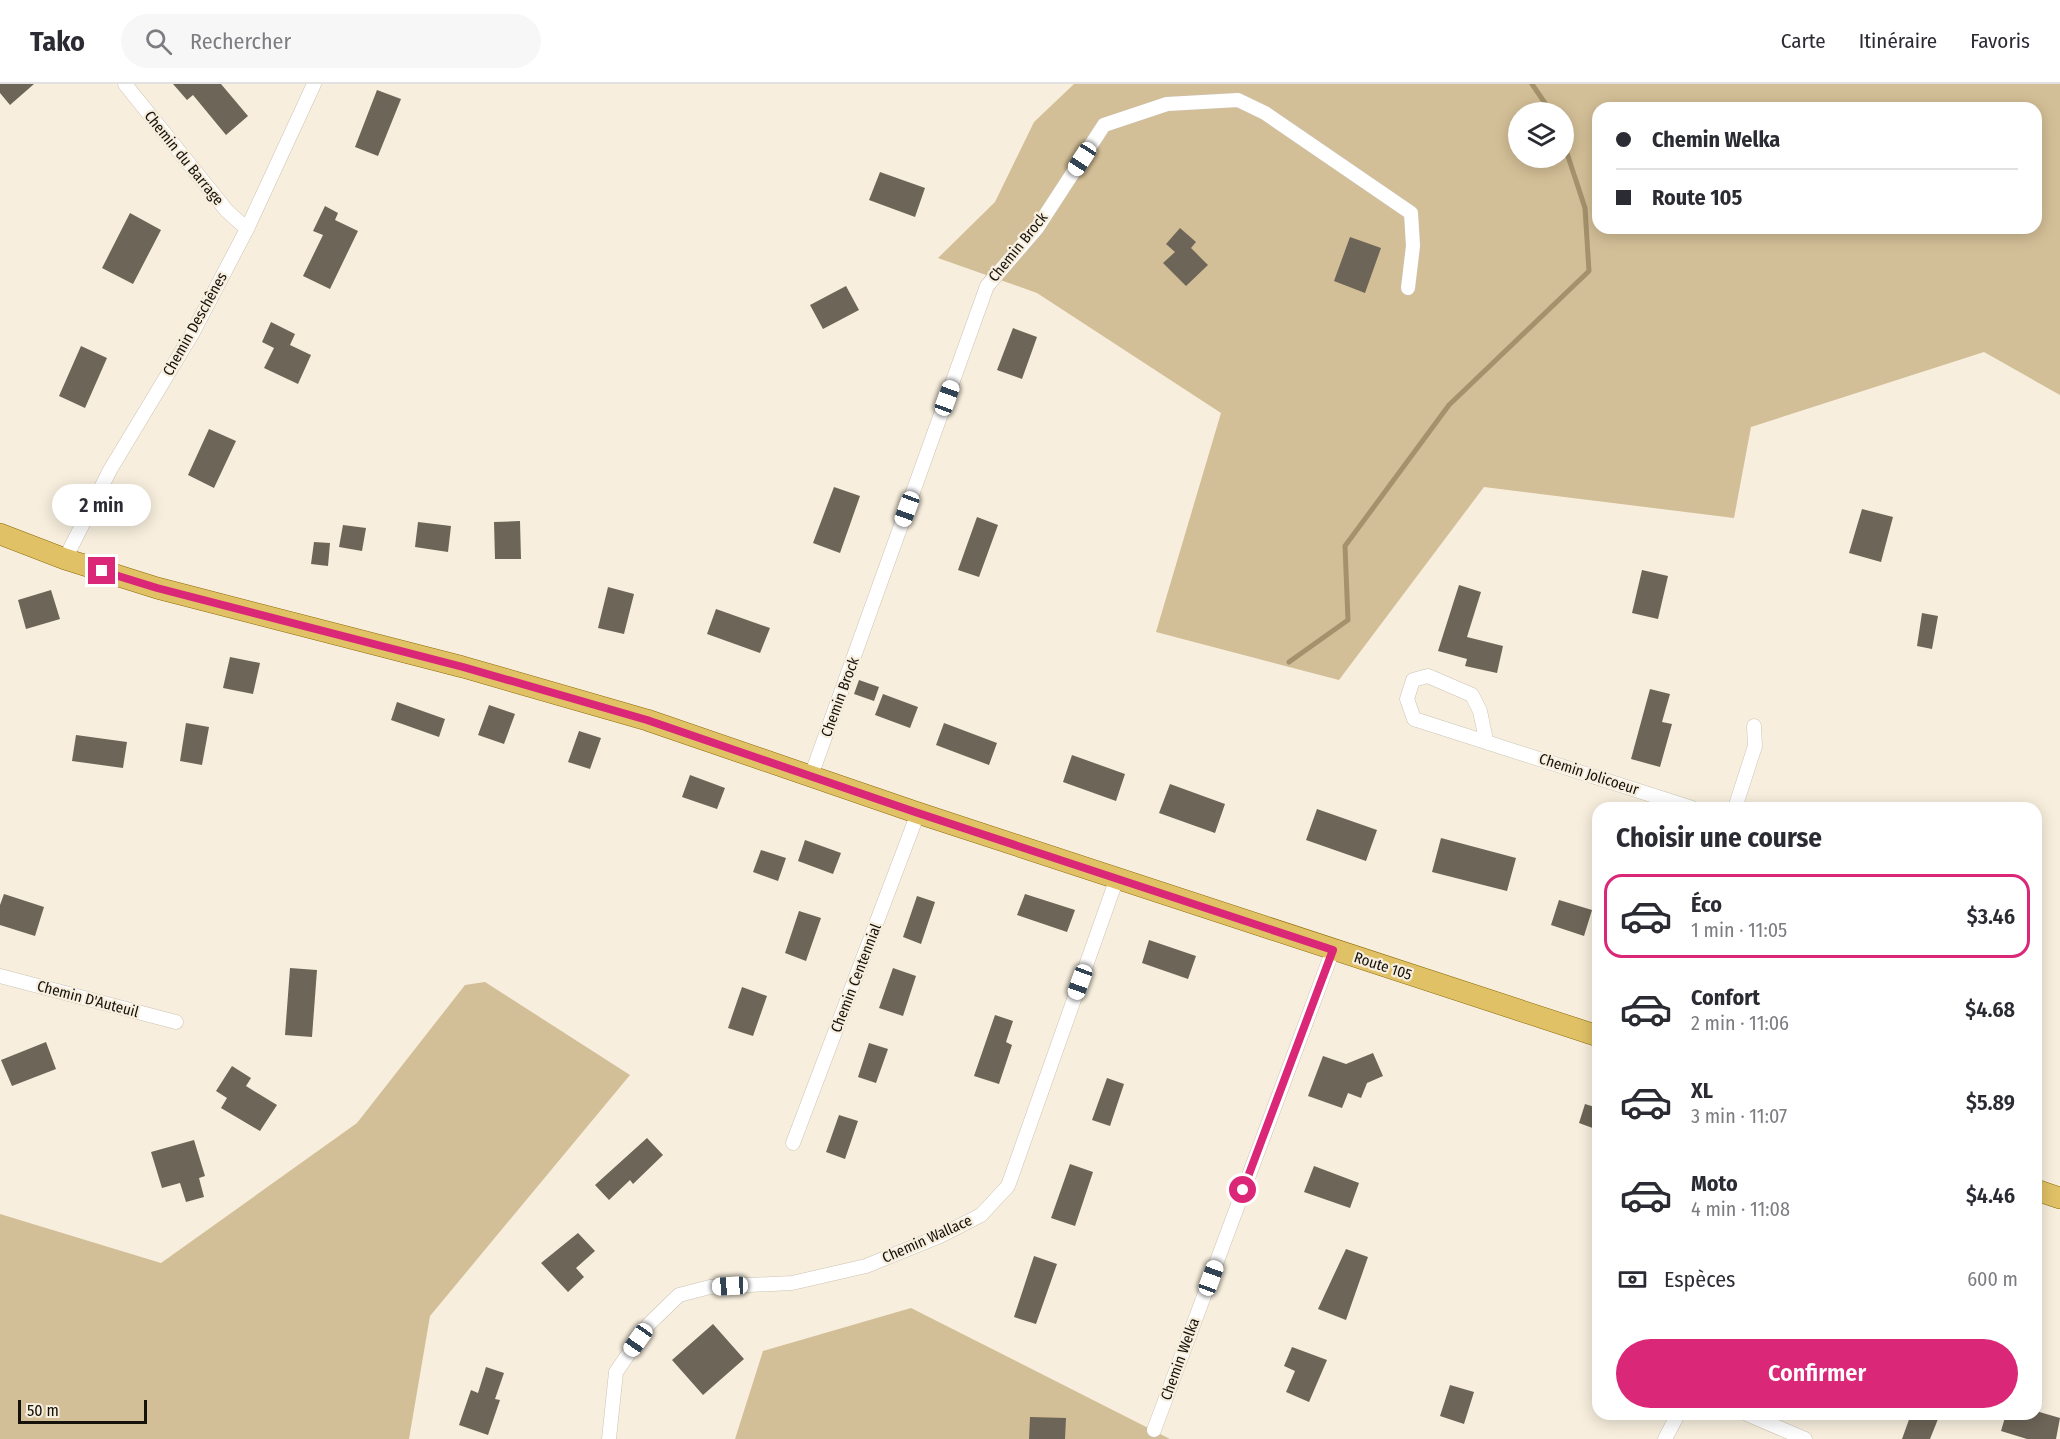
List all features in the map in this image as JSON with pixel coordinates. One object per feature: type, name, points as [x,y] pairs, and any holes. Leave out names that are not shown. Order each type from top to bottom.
[{"type":"main road","name":"Route 105","points":[[0,534],[65,559],[157,588],[463,667],[647,720],[918,813],[1592,1034]]},
{"type":"main road","points":[[2042,1192],[2060,1198]]},
{"type":"street","name":"Chemin du Barrage","points":[[125,84],[227,211],[248,230]]},
{"type":"street","name":"Chemin Deschênes","points":[[65,559],[110,470],[192,334],[248,230],[314,84]]},
{"type":"street","name":"Chemin Brock","points":[[811,776],[987,286],[1037,228],[1104,125],[1167,104],[1238,100],[1265,113],[1411,213],[1413,246],[1408,288]]},
{"type":"street","name":"Chemin Jolicoeur","points":[[1486,740],[1480,711],[1472,694],[1428,676],[1413,680],[1407,699],[1414,718],[1674,802]]},
{"type":"street","points":[[1737,802],[1755,746],[1754,726]]},
{"type":"street","name":"Chemin Centennial","points":[[793,1143],[918,813]]},
{"type":"street","name":"Chemin Wallace","points":[[609,1439],[616,1372],[649,1324],[679,1295],[710,1287],[792,1283],[866,1266],[940,1236],[981,1215],[1008,1186],[1117,878]]},
{"type":"street","name":"Chemin Welka","points":[[1154,1430],[1333,950]]},
{"type":"street","name":"Chemin D'Auteuil","points":[[0,976],[176,1022]]},
{"type":"street","points":[[1665,1439],[1675,1420]]},
{"type":"street","points":[[1761,1420],[1805,1439]]},
{"type":"shaded area","points":[[1074,84],[2060,84],[2060,395],[1984,352],[1751,427],[1734,518],[1484,487],[1339,680],[1156,632],[1221,413],[1037,293],[938,258],[995,202],[1034,122]]},
{"type":"shaded area","points":[[485,982],[630,1075],[430,1316],[409,1439],[0,1439],[0,1214],[161,1263],[357,1123],[465,985]]},
{"type":"shaded area","points":[[911,1308],[1170,1439],[735,1439],[763,1351]]},
{"type":"building","points":[[0,84],[34,84],[10,105],[0,93]]},
{"type":"building","points":[[173,84],[221,84],[248,116],[226,135],[193,95],[187,100]]},
{"type":"building","points":[[377,90],[401,99],[378,156],[355,147]]},
{"type":"building","points":[[880,172],[925,188],[915,217],[869,200]]},
{"type":"building","points":[[325,206],[338,213],[335,220],[358,231],[330,289],[303,276],[323,235],[313,231]]},
{"type":"building","points":[[130,213],[161,230],[133,284],[102,268]]},
{"type":"building","points":[[1180,228],[1196,242],[1191,248],[1208,265],[1186,286],[1163,263],[1175,252],[1166,244]]},
{"type":"building","points":[[1350,237],[1381,248],[1365,293],[1334,281]]},
{"type":"building","points":[[846,286],[859,310],[823,329],[810,305]]},
{"type":"building","points":[[271,322],[295,334],[290,345],[311,355],[298,384],[264,368],[274,348],[262,342]]},
{"type":"building","points":[[1013,328],[1037,337],[1022,379],[997,370]]},
{"type":"building","points":[[81,346],[107,358],[85,408],[59,396]]},
{"type":"building","points":[[209,429],[236,441],[214,488],[188,475]]},
{"type":"building","points":[[834,487],[860,496],[840,553],[813,543]]},
{"type":"building","points":[[1862,509],[1893,517],[1881,562],[1849,553]]},
{"type":"building","points":[[977,517],[998,525],[979,577],[958,570]]},
{"type":"building","points":[[520,521],[521,559],[495,559],[494,522]]},
{"type":"building","points":[[418,522],[451,526],[448,552],[415,547]]},
{"type":"building","points":[[343,525],[366,528],[362,551],[339,547]]},
{"type":"building","points":[[314,542],[330,543],[328,566],[311,564]]},
{"type":"building","points":[[1642,570],[1668,576],[1658,619],[1632,613]]},
{"type":"building","points":[[1459,585],[1481,592],[1467,637],[1503,646],[1497,673],[1465,666],[1467,659],[1438,651]]},
{"type":"building","points":[[608,587],[634,594],[624,634],[598,628]]},
{"type":"building","points":[[51,590],[60,619],[26,629],[18,600]]},
{"type":"building","points":[[716,609],[770,628],[760,653],[707,634]]},
{"type":"building","points":[[1922,613],[1938,616],[1932,649],[1917,646]]},
{"type":"building","points":[[230,657],[260,663],[253,694],[223,688]]},
{"type":"building","points":[[859,680],[879,687],[874,701],[854,694]]},
{"type":"building","points":[[1650,689],[1670,694],[1662,722],[1672,724],[1660,767],[1631,759]]},
{"type":"building","points":[[883,694],[918,707],[910,728],[875,715]]},
{"type":"building","points":[[397,702],[445,719],[439,737],[391,720]]},
{"type":"building","points":[[489,705],[515,714],[504,744],[478,735]]},
{"type":"building","points":[[186,723],[209,727],[202,765],[180,761]]},
{"type":"building","points":[[944,723],[997,743],[989,765],[936,745]]},
{"type":"building","points":[[579,731],[601,738],[590,769],[568,762]]},
{"type":"building","points":[[76,735],[127,742],[123,768],[72,761]]},
{"type":"building","points":[[1072,755],[1125,774],[1116,801],[1063,782]]},
{"type":"building","points":[[690,775],[725,788],[717,809],[682,797]]},
{"type":"building","points":[[1170,784],[1225,804],[1215,833],[1159,813]]},
{"type":"building","points":[[1317,809],[1377,830],[1366,861],[1306,840]]},
{"type":"building","points":[[1441,838],[1516,858],[1507,891],[1432,872]]},
{"type":"building","points":[[805,840],[841,853],[833,874],[798,861]]},
{"type":"building","points":[[761,850],[786,858],[778,881],[753,872]]},
{"type":"building","points":[[4,894],[44,907],[35,936],[0,925],[0,905]]},
{"type":"building","points":[[1025,894],[1075,910],[1067,932],[1017,915]]},
{"type":"building","points":[[917,896],[935,902],[921,944],[903,937]]},
{"type":"building","points":[[1559,900],[1592,910],[1584,936],[1551,925]]},
{"type":"building","points":[[799,911],[821,918],[806,961],[785,953]]},
{"type":"building","points":[[1149,940],[1196,956],[1188,979],[1142,963]]},
{"type":"building","points":[[290,968],[317,970],[312,1037],[285,1035]]},
{"type":"building","points":[[893,968],[916,976],[903,1016],[879,1008]]},
{"type":"building","points":[[742,987],[767,996],[753,1036],[728,1028]]},
{"type":"building","points":[[995,1015],[1013,1021],[1006,1042],[1012,1045],[999,1084],[974,1076]]},
{"type":"building","points":[[46,1042],[56,1069],[12,1086],[1,1060]]},
{"type":"building","points":[[869,1043],[888,1049],[876,1083],[858,1077]]},
{"type":"building","points":[[1373,1053],[1383,1076],[1367,1083],[1361,1098],[1348,1093],[1342,1108],[1308,1096],[1323,1056],[1346,1064]]},
{"type":"building","points":[[232,1066],[251,1078],[246,1086],[277,1105],[260,1131],[221,1108],[227,1098],[216,1091]]},
{"type":"building","points":[[1107,1078],[1124,1084],[1110,1126],[1092,1120]]},
{"type":"building","points":[[1585,1104],[1592,1106],[1592,1128],[1579,1123]]},
{"type":"building","points":[[839,1115],[858,1121],[845,1159],[826,1152]]},
{"type":"building","points":[[647,1138],[663,1155],[633,1184],[630,1180],[609,1200],[595,1185]]},
{"type":"building","points":[[194,1140],[205,1176],[199,1178],[204,1197],[186,1202],[180,1183],[162,1188],[151,1152]]},
{"type":"building","points":[[1070,1164],[1093,1172],[1075,1226],[1051,1218]]},
{"type":"building","points":[[1314,1166],[1359,1183],[1350,1208],[1304,1192]]},
{"type":"building","points":[[578,1233],[595,1251],[576,1268],[584,1277],[568,1292],[541,1263]]},
{"type":"building","points":[[1346,1249],[1368,1257],[1346,1320],[1318,1309]]},
{"type":"building","points":[[1034,1256],[1057,1264],[1036,1324],[1014,1317]]},
{"type":"building","points":[[713,1324],[744,1359],[703,1395],[672,1360]]},
{"type":"building","points":[[1292,1347],[1327,1360],[1309,1402],[1286,1392],[1295,1371],[1284,1366]]},
{"type":"building","points":[[486,1367],[504,1373],[495,1399],[500,1400],[488,1435],[459,1425],[471,1390],[478,1393]]},
{"type":"building","points":[[1450,1385],[1474,1392],[1464,1424],[1440,1416]]},
{"type":"building","points":[[2042,1413],[2060,1418],[2056,1439],[2027,1439],[2001,1431],[2004,1420],[2042,1420]]},
{"type":"building","points":[[1030,1417],[1066,1418],[1065,1439],[1029,1439]]},
{"type":"building","points":[[1909,1420],[1938,1420],[1930,1439],[1902,1439]]},
{"type":"waterway","points":[[1532,84],[1544,102]]},
{"type":"waterway","points":[[1289,662],[1348,620],[1345,546],[1449,405],[1589,271],[1585,208],[1572,168]]},
{"type":"route","points":[[102,571],[157,588],[463,667],[647,720],[918,813],[1333,950],[1243,1190]]}]
